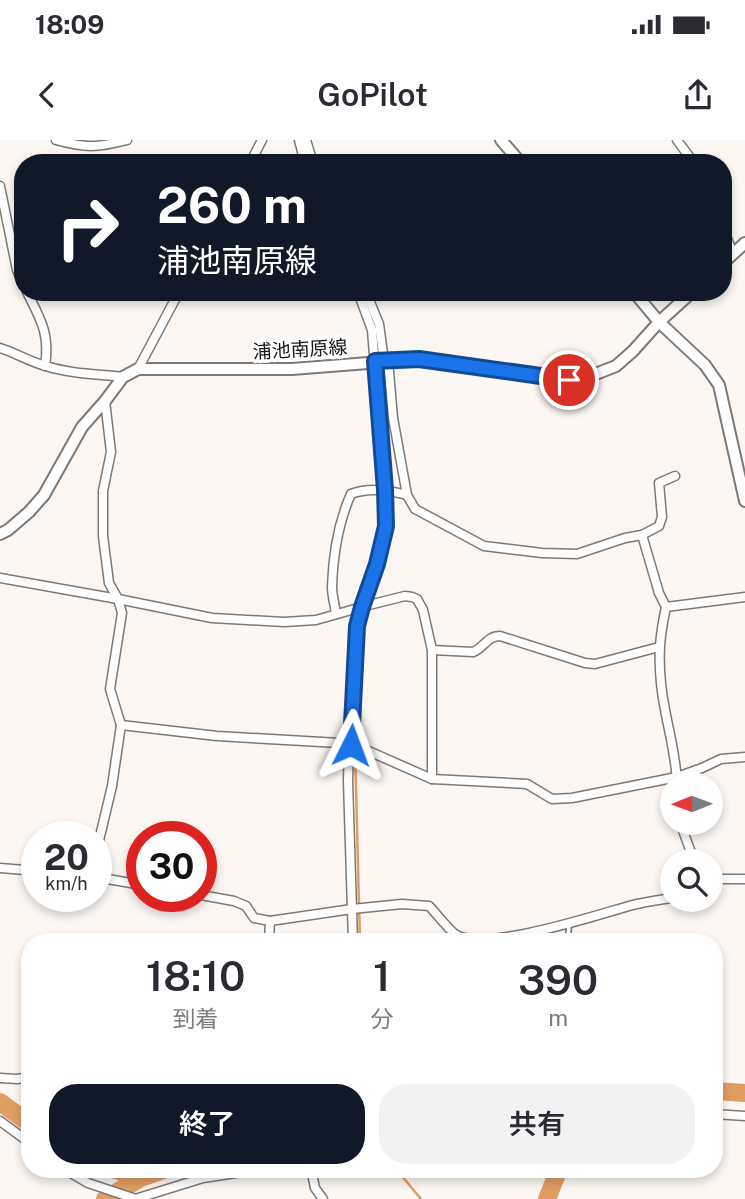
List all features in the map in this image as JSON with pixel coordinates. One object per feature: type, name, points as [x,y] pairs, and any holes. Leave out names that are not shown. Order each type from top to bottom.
[{"type":"main road","points":[[501,140],[513,154]]},
{"type":"main road","points":[[733,254],[745,243]]},
{"type":"main road","points":[[642,301],[659,322],[705,365],[719,385],[742,470],[745,501]]},
{"type":"main road","name":"浦池南原線","points":[[0,534],[29,512],[44,495],[82,427],[123,377],[138,369],[282,369],[419,359],[569,380],[588,377],[616,366],[682,301]]},
{"type":"street","points":[[56,140],[86,148],[127,140]]},
{"type":"street","points":[[0,186],[14,255]]},
{"type":"street","points":[[32,301],[44,325],[48,349],[45,366]]},
{"type":"street","points":[[138,369],[174,301]]},
{"type":"street","points":[[361,301],[382,361],[407,495],[415,509],[484,546],[577,554],[642,535],[659,526],[662,517],[659,483],[675,476]]},
{"type":"street","points":[[354,933],[356,908],[348,781],[353,745],[355,651],[357,626],[365,606],[386,526],[388,490],[379,324],[370,301]]},
{"type":"street","points":[[0,348],[45,366],[77,373],[123,377]]},
{"type":"street","points":[[104,821],[121,725],[110,689],[121,613],[118,599],[109,583],[103,536],[103,491],[111,452],[106,401]]},
{"type":"street","points":[[336,614],[332,589],[334,567],[345,506],[351,494],[360,490],[388,490],[407,495]]},
{"type":"street","points":[[642,535],[659,593],[666,607],[659,647],[661,683],[676,772]]},
{"type":"street","points":[[0,578],[212,618],[284,622],[316,620],[405,596],[416,599],[423,610],[432,650],[432,779]]},
{"type":"street","points":[[666,607],[745,597]]},
{"type":"street","points":[[432,650],[473,652],[490,638],[500,636],[585,663],[596,664],[659,647]]},
{"type":"street","points":[[121,725],[217,737],[323,741],[353,745],[432,779],[527,784],[552,799],[660,783]]},
{"type":"street","points":[[694,772],[721,759],[745,757]]},
{"type":"street","points":[[0,868],[21,869]]},
{"type":"street","points":[[723,879],[745,879]]},
{"type":"street","points":[[217,898],[246,906],[254,918],[270,921],[356,908],[402,904],[429,906],[454,933]]},
{"type":"street","points":[[529,933],[660,900]]},
{"type":"street","points":[[269,933],[270,921]]},
{"type":"street","points":[[0,1078],[21,1078]]},
{"type":"street","points":[[723,1115],[745,1116]]},
{"type":"street","points":[[0,1121],[21,1136]]},
{"type":"street","points":[[79,1178],[133,1198],[203,1178]]},
{"type":"street","points":[[313,1178],[315,1188],[323,1199]]},
{"type":"lane","points":[[568,933],[569,924]]},
{"type":"waterway","points":[[381,371],[389,488]]},
{"type":"waterway","points":[[383,553],[389,532],[390,494]]},
{"type":"waterway","points":[[355,742],[356,721]]},
{"type":"waterway","points":[[355,749],[360,933]]},
{"type":"waterway","points":[[723,1092],[745,1093]]},
{"type":"waterway","points":[[0,1102],[21,1117]]},
{"type":"waterway","points":[[105,1199],[141,1178]]},
{"type":"waterway","points":[[404,1178],[421,1199]]},
{"type":"waterway","points":[[547,1199],[555,1178]]},
{"type":"route","points":[[351,745],[357,626],[386,526],[375,361],[419,359],[569,380]]}]
